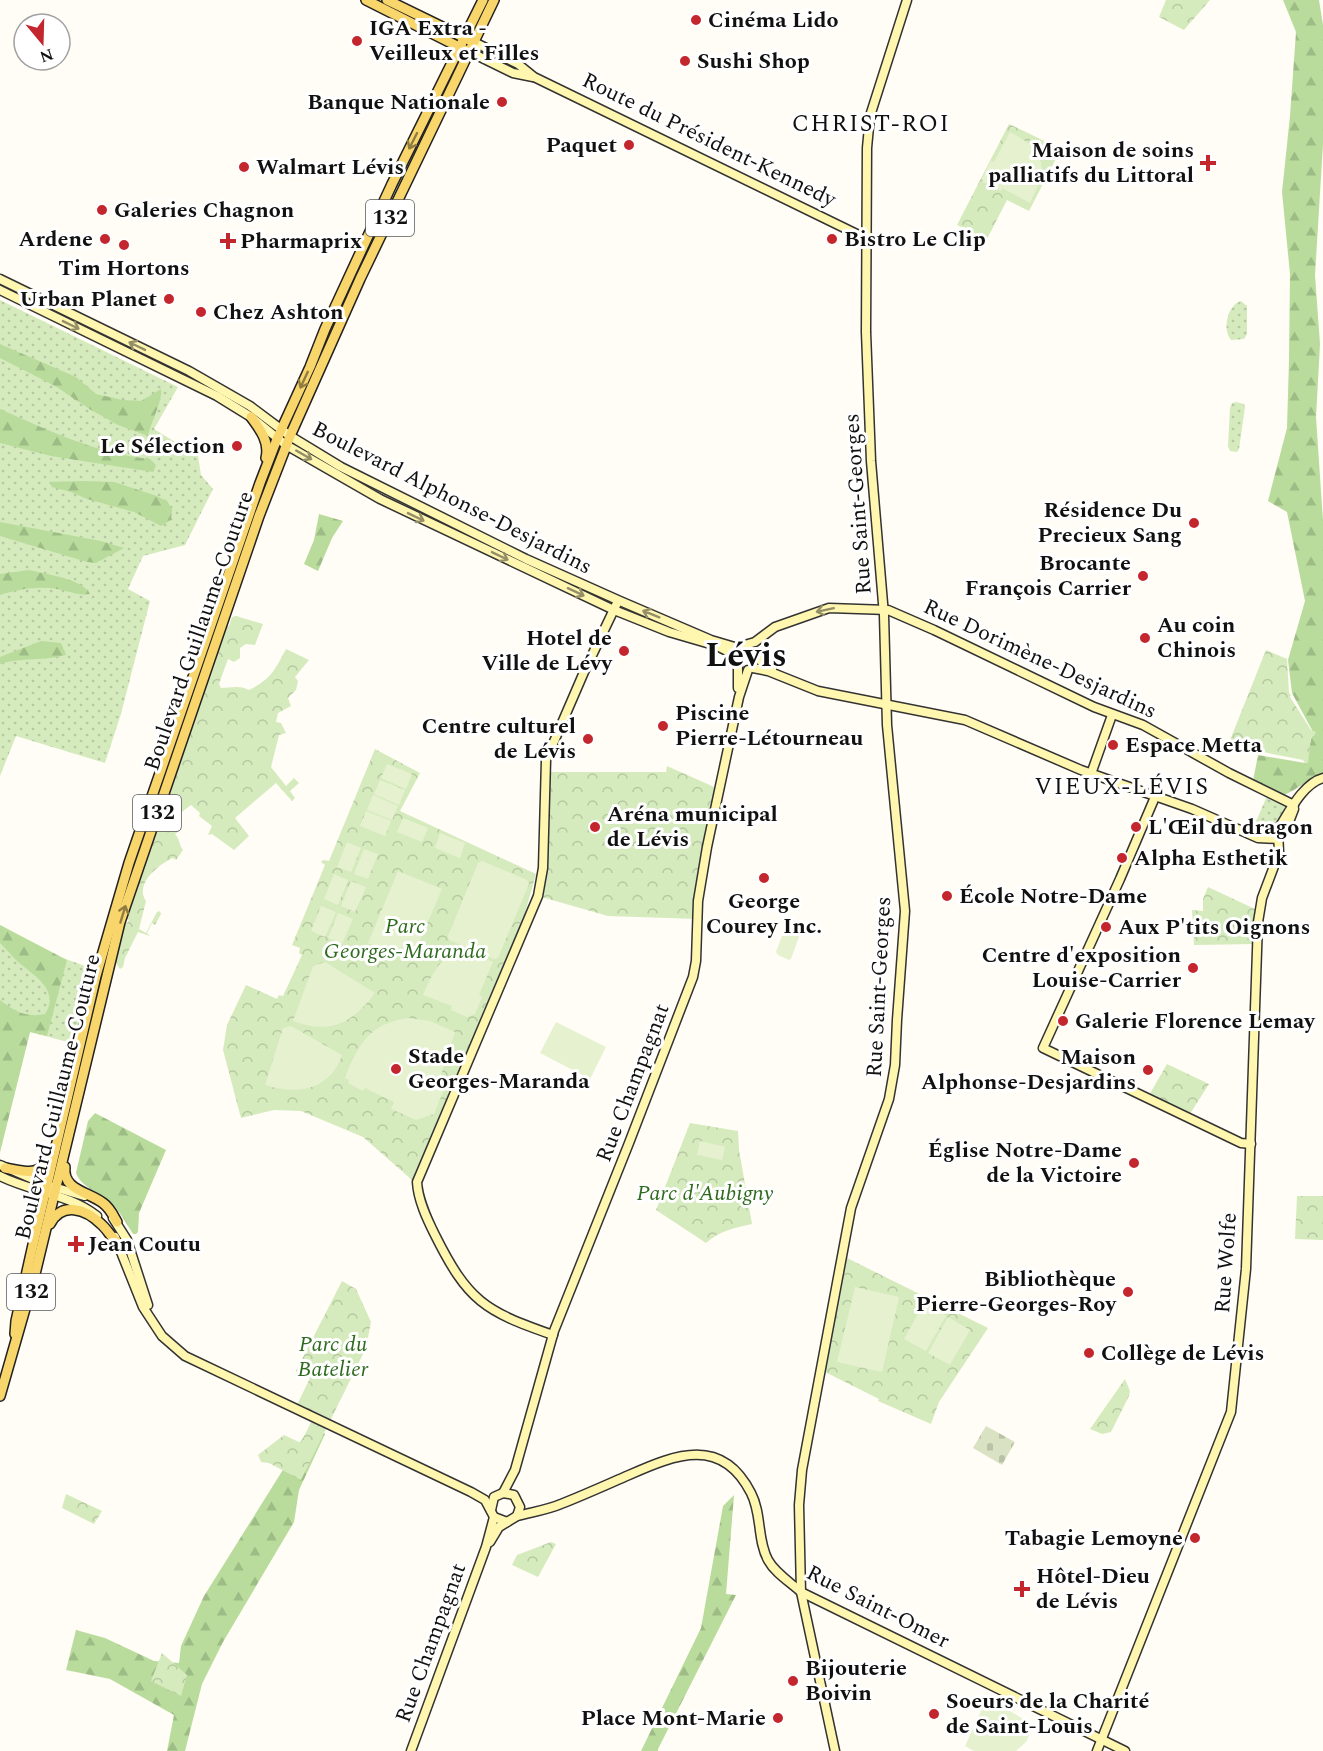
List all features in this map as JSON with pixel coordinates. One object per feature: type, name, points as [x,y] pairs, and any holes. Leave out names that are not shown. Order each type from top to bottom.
[{"type":"main road","name":"Route du Président-Kennedy","points":[[366,0],[470,52]]},
{"type":"main road","name":"Route du Président-Kennedy","points":[[387,0],[474,42]]},
{"type":"main road","points":[[401,0],[409,11]]},
{"type":"main road","name":"Boulevard Guillaume-Couture","points":[[64,1134],[111,920],[260,483],[277,439],[392,184],[483,0]]},
{"type":"main road","name":"Boulevard Guillaume-Couture","points":[[15,1339],[16,1321],[131,887],[259,516],[288,441],[360,279],[494,0]]},
{"type":"main road","points":[[251,417],[267,446],[260,483]]},
{"type":"main road","points":[[2,1170],[26,1172],[38,1170],[64,1134]]},
{"type":"main road","points":[[64,1134],[64,1171],[67,1182],[101,1202],[112,1212],[117,1222]]},
{"type":"main road","name":"Boulevard Guillaume-Couture","points":[[0,1396],[43,1243],[50,1190]]},
{"type":"main road","points":[[43,1243],[55,1216],[70,1209],[91,1215],[117,1242]]},
{"type":"street","name":"Rue Saint-Georges","points":[[835,1751],[801,1592],[799,1505],[802,1470],[846,1232],[858,1187],[892,1088],[895,1065],[905,920],[886,706],[884,610],[871,461],[867,362],[867,148],[870,116],[907,0]]},
{"type":"street","name":"Route du Président-Kennedy","points":[[474,42],[518,64],[534,77],[867,239]]},
{"type":"street","name":"Route du Président-Kennedy","points":[[470,52],[513,73],[534,77]]},
{"type":"street","name":"Boulevard Alphonse-Desjardins","points":[[0,279],[189,371],[250,406],[281,430],[288,441],[380,499],[614,610],[675,634],[717,646],[727,651],[736,662],[750,669]]},
{"type":"street","name":"Boulevard Alphonse-Desjardins","points":[[0,290],[217,396],[251,417],[277,439],[288,441],[526,559],[711,640],[743,646]]},
{"type":"street","points":[[553,1335],[491,1309],[465,1287],[450,1264],[433,1230],[418,1194],[417,1182],[538,896],[543,868],[546,760],[576,689],[618,601]]},
{"type":"street","name":"Rue Dorimène-Desjardins","points":[[743,646],[761,638],[776,627],[829,608],[893,611],[1112,715],[1143,725],[1276,798],[1294,805]]},
{"type":"street","points":[[736,662],[743,646],[756,650],[763,664],[834,693]]},
{"type":"street","name":"Rue Champagnat","points":[[499,1495],[515,1470],[553,1335],[693,977],[696,962],[698,901],[739,697],[750,669],[759,658]]},
{"type":"street","name":"Rue Champagnat","points":[[736,662],[739,697]]},
{"type":"street","points":[[750,669],[768,671],[812,690],[965,720],[1091,774],[1192,809],[1258,838],[1279,839]]},
{"type":"street","points":[[1091,774],[1112,715]]},
{"type":"street","points":[[1276,798],[1292,796],[1304,791],[1315,781],[1323,778]]},
{"type":"street","name":"Rue Wolfe","points":[[1097,1751],[1231,1412],[1246,1269],[1259,912],[1279,853],[1279,839],[1287,827],[1294,805],[1304,791]]},
{"type":"street","points":[[1155,797],[1043,1048],[1241,1143],[1251,1144]]},
{"type":"street","points":[[2,1170],[76,1203],[107,1225],[117,1242],[143,1307],[162,1336],[185,1356],[471,1492],[485,1500],[492,1513],[507,1522],[517,1516],[520,1507],[516,1499]]},
{"type":"street","points":[[50,1190],[80,1194],[93,1201],[117,1222],[125,1234],[148,1305],[148,1313]]},
{"type":"street","name":"Rue Saint-Omer","points":[[517,1516],[560,1505],[670,1457],[686,1454],[716,1458],[731,1467],[746,1484],[759,1514],[765,1554],[776,1569],[801,1592],[1125,1751]]},
{"type":"street","name":"Rue Champagnat","points":[[515,1470],[516,1499]]},
{"type":"street","points":[[471,1492],[516,1499],[539,1511]]},
{"type":"street","points":[[492,1513],[499,1495]]},
{"type":"street","name":"Rue Champagnat","points":[[411,1751],[486,1547],[492,1513]]},
{"type":"street","name":"Rue Champagnat","points":[[486,1547],[499,1527],[507,1522]]},
{"type":"street","points":[[776,1569],[786,1577],[793,1577],[799,1566]]},
{"type":"green space","points":[[1166,0],[1210,0],[1184,30],[1159,17]]},
{"type":"green space","points":[[1283,0],[1319,0],[1323,25],[1323,144],[1315,275],[1320,344],[1316,417],[1323,521],[1323,775],[1311,779],[1289,793],[1279,795],[1253,781],[1258,755],[1305,763],[1313,732],[1292,693],[1288,660],[1305,601],[1287,512],[1268,501],[1287,428],[1290,274],[1282,192],[1296,32]]},
{"type":"green space","points":[[1009,124],[1061,149],[1029,211],[1007,200],[987,239],[957,225]]},
{"type":"green space","points":[[1010,132],[1031,146],[1041,161],[1040,179],[1030,203],[1002,188],[1001,191],[983,182],[982,179]]},
{"type":"green space","points":[[0,300],[178,387],[154,429],[198,456],[201,475],[213,489],[185,545],[143,556],[128,589],[150,601],[121,714],[105,763],[16,736],[0,776]]},
{"type":"green space","points":[[1241,301],[1247,306],[1247,334],[1244,339],[1231,340],[1228,336],[1227,318],[1232,307]]},
{"type":"green space","points":[[0,344],[76,377],[96,394],[141,401],[161,389],[148,436],[118,425],[55,386],[0,358]]},
{"type":"green space","points":[[1232,403],[1244,404],[1245,407],[1237,452],[1230,451],[1228,446],[1230,408]]},
{"type":"green space","points":[[0,409],[92,447],[150,459],[156,465],[153,472],[51,456],[0,443]]},
{"type":"green space","points":[[49,482],[114,482],[154,495],[167,501],[172,509],[171,520],[161,526],[134,512],[52,487]]},
{"type":"green space","points":[[319,514],[343,521],[332,538],[318,571],[304,564],[314,540]]},
{"type":"green space","points":[[0,522],[101,541],[124,548],[96,563],[87,562],[0,536]]},
{"type":"green space","points":[[29,570],[80,584],[90,594],[42,588],[0,595],[0,574]]},
{"type":"green space","points":[[236,616],[263,624],[255,645],[246,644],[240,648],[240,658],[234,662],[228,659],[219,684],[221,688],[238,687],[249,690],[263,682],[279,663],[286,649],[309,660],[295,677],[298,681],[296,690],[288,698],[291,706],[278,713],[276,722],[281,723],[286,733],[279,735],[271,767],[286,786],[294,778],[299,783],[290,791],[295,798],[292,801],[276,783],[235,818],[249,836],[234,850],[212,834],[208,835],[212,826],[199,816],[200,813],[191,805],[175,817],[174,823],[181,829],[175,834],[183,850],[176,860],[173,858],[155,870],[146,882],[143,895],[146,901],[139,929],[146,933],[157,912],[160,911],[161,914],[155,925],[152,923],[147,933],[150,936],[138,932],[123,967],[120,969],[115,961],[125,924],[129,920],[127,919],[227,626],[232,617]]},
{"type":"green space","points":[[41,641],[61,643],[66,655],[0,664],[0,657]]},
{"type":"green space","points":[[1266,650],[1287,659],[1290,697],[1311,730],[1316,732],[1311,737],[1308,763],[1303,760],[1228,745]]},
{"type":"green space","name":"Parc Georges-Maranda","points":[[375,749],[420,773],[400,811],[536,874],[525,913],[412,1180],[363,1137],[301,1111],[274,1110],[241,1118],[223,1050],[227,1025],[246,985],[277,999],[279,995],[283,996],[302,955],[299,953],[300,948],[292,945],[325,865],[321,862],[329,861]]},
{"type":"green space","points":[[387,764],[412,774],[406,789],[381,778]]},
{"type":"green space","points":[[667,766],[721,790],[697,919],[608,916],[538,896],[545,772],[666,772]]},
{"type":"green space","points":[[380,780],[405,790],[399,805],[374,794]]},
{"type":"green space","points":[[373,795],[398,806],[392,820],[367,810]]},
{"type":"green space","points":[[1267,796],[1285,807],[1274,837],[1251,833]]},
{"type":"green space","points":[[366,811],[391,821],[385,836],[360,826]]},
{"type":"green space","points":[[403,818],[428,828],[422,842],[397,832]]},
{"type":"green space","points":[[440,833],[465,843],[460,858],[435,848]]},
{"type":"green space","points":[[347,842],[361,848],[351,872],[337,867]]},
{"type":"green space","points":[[364,849],[378,854],[368,879],[354,874]]},
{"type":"green space","points":[[482,861],[527,880],[529,884],[498,958],[494,959],[449,940],[448,936],[478,863]]},
{"type":"green space","points":[[398,871],[442,889],[411,961],[368,943]]},
{"type":"green space","points":[[334,874],[348,880],[338,905],[324,899]]},
{"type":"green space","points":[[351,881],[366,887],[355,912],[341,906]]},
{"type":"green space","points":[[1208,887],[1259,911],[1255,944],[1194,945],[1192,910],[1203,911],[1203,899]]},
{"type":"green space","points":[[321,906],[336,912],[325,937],[311,931]]},
{"type":"green space","points":[[338,913],[353,919],[342,944],[328,938]]},
{"type":"green space","points":[[0,925],[51,954],[94,969],[75,1044],[30,1032],[0,1152]]},
{"type":"green space","points":[[0,925],[67,960],[47,1036],[30,1032],[0,1152],[0,1000],[21,1013],[38,1015],[45,1014],[50,998],[43,984],[0,943]]},
{"type":"green space","points":[[788,927],[800,934],[789,960],[776,952],[785,928]]},
{"type":"green space","points":[[467,951],[493,962],[479,995],[482,997],[475,1014],[467,1017],[451,1010],[452,1006],[423,995],[434,972],[444,960],[450,955]]},
{"type":"green space","points":[[325,962],[375,993],[358,1012],[340,1024],[319,1027],[293,1021],[313,966]]},
{"type":"green space","name":"Stade Georges-Maranda","points":[[409,1018],[430,1021],[455,1032],[438,1084],[445,1087],[434,1114],[416,1120],[391,1109],[394,1102],[365,1088],[363,1091],[348,1083],[349,1080],[345,1078],[355,1055],[367,1037],[384,1025]]},
{"type":"green space","points":[[556,1022],[606,1047],[590,1079],[540,1053]]},
{"type":"green space","points":[[291,1026],[342,1055],[337,1067],[321,1083],[311,1087],[288,1090],[265,1085],[283,1028]]},
{"type":"green space","points":[[1167,1064],[1209,1084],[1188,1117],[1148,1097]]},
{"type":"green space","points":[[95,1113],[166,1150],[139,1213],[136,1234],[133,1234],[114,1206],[106,1198],[86,1186],[76,1173],[88,1121]]},
{"type":"green space","name":"Parc d'Aubigny","points":[[690,1123],[738,1131],[739,1150],[752,1224],[722,1233],[706,1243],[656,1210]]},
{"type":"green space","points":[[700,1141],[725,1147],[722,1160],[697,1155]]},
{"type":"green space","points":[[1297,1196],[1323,1196],[1323,1240],[1295,1239]]},
{"type":"green space","points":[[843,1256],[988,1328],[939,1402],[931,1424],[878,1401],[879,1399],[823,1371]]},
{"type":"green space","name":"Parc du Batelier","points":[[342,1281],[356,1289],[371,1322],[366,1348],[301,1480],[269,1463],[261,1462],[258,1455],[284,1435],[301,1443],[314,1416],[296,1407],[310,1378],[296,1371]]},
{"type":"green space","points":[[855,1287],[899,1297],[882,1372],[837,1362]]},
{"type":"green space","points":[[924,1303],[946,1316],[926,1351],[904,1339]]},
{"type":"green space","points":[[948,1317],[970,1330],[950,1365],[928,1353]]},
{"type":"green space","points":[[1125,1379],[1130,1391],[1129,1396],[1111,1432],[1102,1434],[1090,1429]]},
{"type":"green space","points":[[311,1425],[325,1434],[299,1490],[294,1522],[223,1642],[202,1684],[185,1751],[167,1751],[174,1715],[110,1679],[66,1670],[76,1630],[105,1638],[154,1661],[179,1663],[181,1646],[204,1596]]},
{"type":"green space","points":[[986,1426],[1015,1442],[1002,1465],[973,1448]]},
{"type":"green space","points":[[66,1494],[102,1511],[94,1524],[62,1508]]},
{"type":"green space","points":[[734,1495],[726,1594],[736,1595],[658,1751],[641,1751],[701,1628],[723,1506]]},
{"type":"green space","points":[[551,1542],[556,1544],[538,1577],[512,1565],[517,1555]]},
{"type":"green space","points":[[162,1653],[187,1675],[181,1696],[151,1681]]},
{"type":"green space","points":[[991,1700],[1032,1724],[1027,1741],[1016,1751],[974,1751],[965,1746],[985,1702]]},
{"type":"place","name":"Cinéma Lido","points":[[696,20]]},
{"type":"place","name":"IGA Extra - Veilleux et Filles","points":[[357,41]]},
{"type":"place","name":"Sushi Shop","points":[[685,61]]},
{"type":"place","name":"Banque Nationale","points":[[502,102]]},
{"type":"place","name":"Paquet","points":[[629,145]]},
{"type":"place","name":"Maison de soins palliatifs du Littoral","points":[[1208,163]]},
{"type":"place","name":"Walmart Lévis","points":[[244,167]]},
{"type":"place","name":"Galeries Chagnon","points":[[102,210]]},
{"type":"place","name":"Ardene","points":[[105,239]]},
{"type":"place","name":"Bistro Le Clip","points":[[832,239]]},
{"type":"place","name":"Pharmaprix","points":[[228,241]]},
{"type":"place","name":"Tim Hortons","points":[[124,245]]},
{"type":"place","name":"Urban Planet","points":[[169,299]]},
{"type":"place","name":"Chez Ashton","points":[[201,312]]},
{"type":"place","name":"Le Sélection","points":[[237,446]]},
{"type":"place","name":"Résidence Du Precieux Sang","points":[[1194,523]]},
{"type":"place","name":"Brocante François Carrier","points":[[1143,576]]},
{"type":"place","name":"Au coin Chinois","points":[[1145,638]]},
{"type":"place","name":"Hotel de Ville de Lévy","points":[[624,651]]},
{"type":"place","name":"Piscine Pierre-Létourneau","points":[[663,726]]},
{"type":"place","name":"Centre culturel de Lévis","points":[[588,739]]},
{"type":"place","name":"Espace Metta","points":[[1113,745]]},
{"type":"place","name":"Aréna municipal de Lévis","points":[[595,827]]},
{"type":"place","name":"L'Œil du dragon","points":[[1136,827]]},
{"type":"place","name":"Alpha Esthetik","points":[[1122,858]]},
{"type":"place","name":"George Courey Inc.","points":[[764,878]]},
{"type":"place","name":"École Notre-Dame","points":[[947,896]]},
{"type":"place","name":"Aux P'tits Oignons","points":[[1106,927]]},
{"type":"place","name":"Centre d'exposition Louise-Carrier","points":[[1193,968]]},
{"type":"place","name":"Galerie Florence Lemay","points":[[1063,1021]]},
{"type":"place","name":"Stade Georges-Maranda","points":[[396,1069]]},
{"type":"place","name":"Maison Alphonse-Desjardins","points":[[1148,1070]]},
{"type":"place","name":"Église Notre-Dame de la Victoire","points":[[1134,1163]]},
{"type":"place","name":"Jean Coutu","points":[[76,1244]]},
{"type":"place","name":"Bibliothèque Pierre-Georges-Roy","points":[[1128,1292]]},
{"type":"place","name":"Collège de Lévis","points":[[1089,1353]]},
{"type":"place","name":"Tabagie Lemoyne","points":[[1195,1538]]},
{"type":"place","name":"Hôtel-Dieu de Lévis","points":[[1022,1589]]},
{"type":"place","name":"Bijouterie Boivin","points":[[793,1681]]},
{"type":"place","name":"Soeurs de la Charité de Saint-Louis","points":[[934,1714]]},
{"type":"place","name":"Place Mont-Marie","points":[[778,1718]]},
{"type":"district","name":"CHRIST-ROI","points":[[871,124]]},
{"type":"district","name":"Lévis","points":[[746,656]]},
{"type":"district","name":"VIEUX-LÉVIS","points":[[1122,787]]}]
